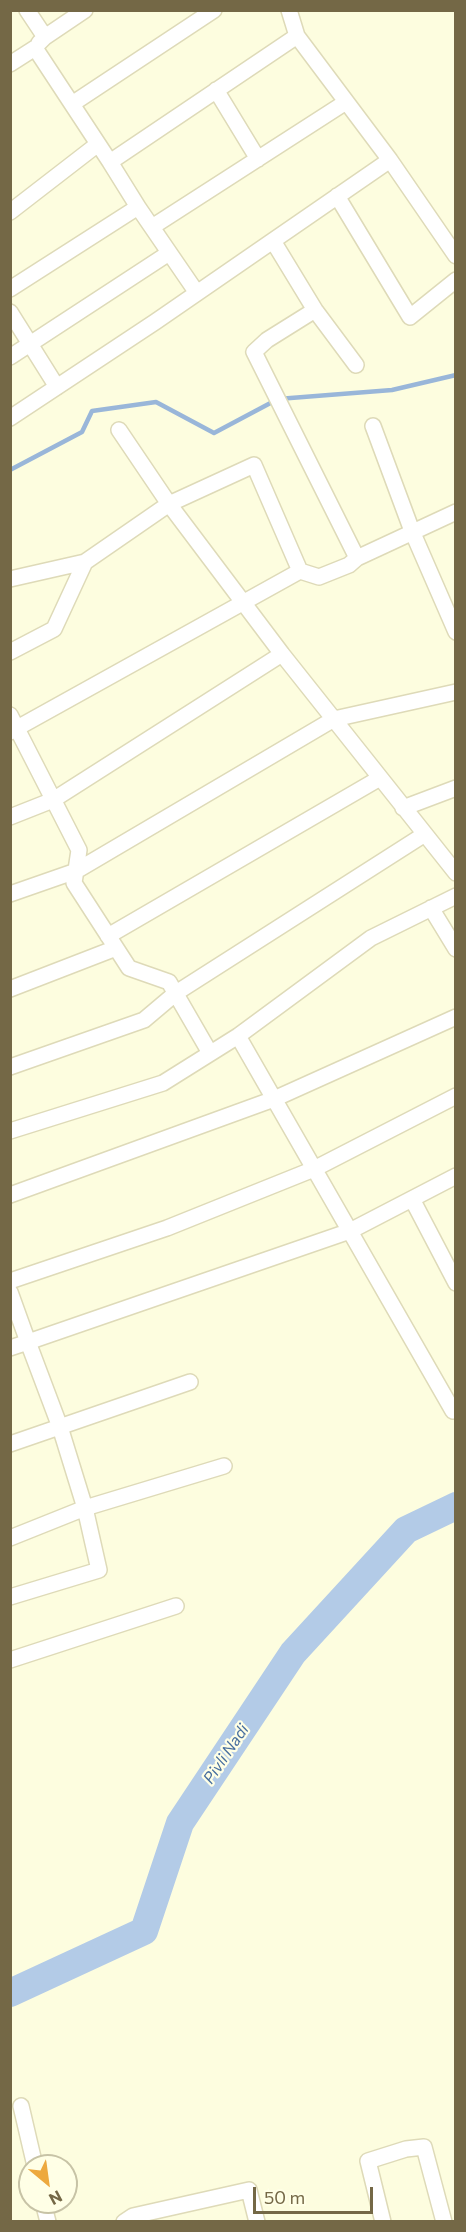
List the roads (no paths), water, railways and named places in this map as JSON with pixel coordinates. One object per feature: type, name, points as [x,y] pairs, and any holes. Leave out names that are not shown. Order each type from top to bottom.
[{"type":"street","points":[[27,10],[40,42],[72,104],[197,293]]},
{"type":"street","points":[[10,64],[85,10]]},
{"type":"street","points":[[72,104],[214,10]]},
{"type":"street","points":[[290,10],[297,36],[390,160],[456,256]]},
{"type":"street","points":[[110,162],[297,36]]},
{"type":"street","points":[[216,90],[258,159]]},
{"type":"street","points":[[152,227],[346,102]]},
{"type":"street","points":[[10,212],[99,144]]},
{"type":"street","points":[[10,418],[390,160]]},
{"type":"street","points":[[337,196],[410,317],[456,280]]},
{"type":"street","points":[[10,288],[138,207]]},
{"type":"street","points":[[273,241],[315,310],[356,365]]},
{"type":"street","points":[[10,357],[170,253]]},
{"type":"street","points":[[315,310],[267,340],[254,352],[357,558]]},
{"type":"street","points":[[10,312],[57,387]]},
{"type":"street","points":[[373,426],[412,531],[456,632]]},
{"type":"street","points":[[119,430],[170,504],[282,654],[456,873]]},
{"type":"street","points":[[10,579],[85,562],[170,504],[254,465],[300,571],[319,578],[349,566],[357,558],[456,512]]},
{"type":"street","points":[[10,652],[54,629],[85,562]]},
{"type":"street","points":[[14,731],[300,571]]},
{"type":"street","points":[[10,817],[53,800],[282,654]]},
{"type":"street","points":[[10,894],[76,871],[334,719],[456,692]]},
{"type":"street","points":[[10,715],[14,731],[79,850],[74,883],[129,968],[169,982],[210,1053]]},
{"type":"street","points":[[10,988],[112,942],[380,778]]},
{"type":"street","points":[[404,808],[456,788]]},
{"type":"street","points":[[10,1067],[144,1020],[176,993],[425,834]]},
{"type":"street","points":[[10,1131],[163,1083],[238,1036],[370,938],[456,896]]},
{"type":"street","points":[[432,908],[456,949]]},
{"type":"street","points":[[10,1195],[274,1099],[456,1017]]},
{"type":"street","points":[[238,1036],[453,1411]]},
{"type":"street","points":[[10,1281],[167,1228],[314,1169],[456,1096]]},
{"type":"street","points":[[10,1348],[350,1231],[456,1176]]},
{"type":"street","points":[[412,1199],[456,1284]]},
{"type":"street","points":[[10,1292],[60,1427],[85,1508],[99,1570],[10,1597]]},
{"type":"street","points":[[10,1444],[190,1382]]},
{"type":"street","points":[[10,1538],[85,1508],[224,1466]]},
{"type":"street","points":[[10,1660],[176,1606]]},
{"type":"street","points":[[21,2106],[32,2154]]},
{"type":"street","points":[[383,2222],[368,2161],[406,2149],[424,2147],[444,2222]]},
{"type":"street","points":[[124,2222],[133,2216],[249,2190],[257,2222]]},
{"type":"waterway","points":[[10,470],[82,432],[92,411],[156,402],[214,433],[278,399],[392,390],[456,375]]},
{"type":"waterway","name":"Pivli Nadi","points":[[10,1993],[144,1931],[180,1823],[293,1653],[406,1530],[456,1506]]}]
